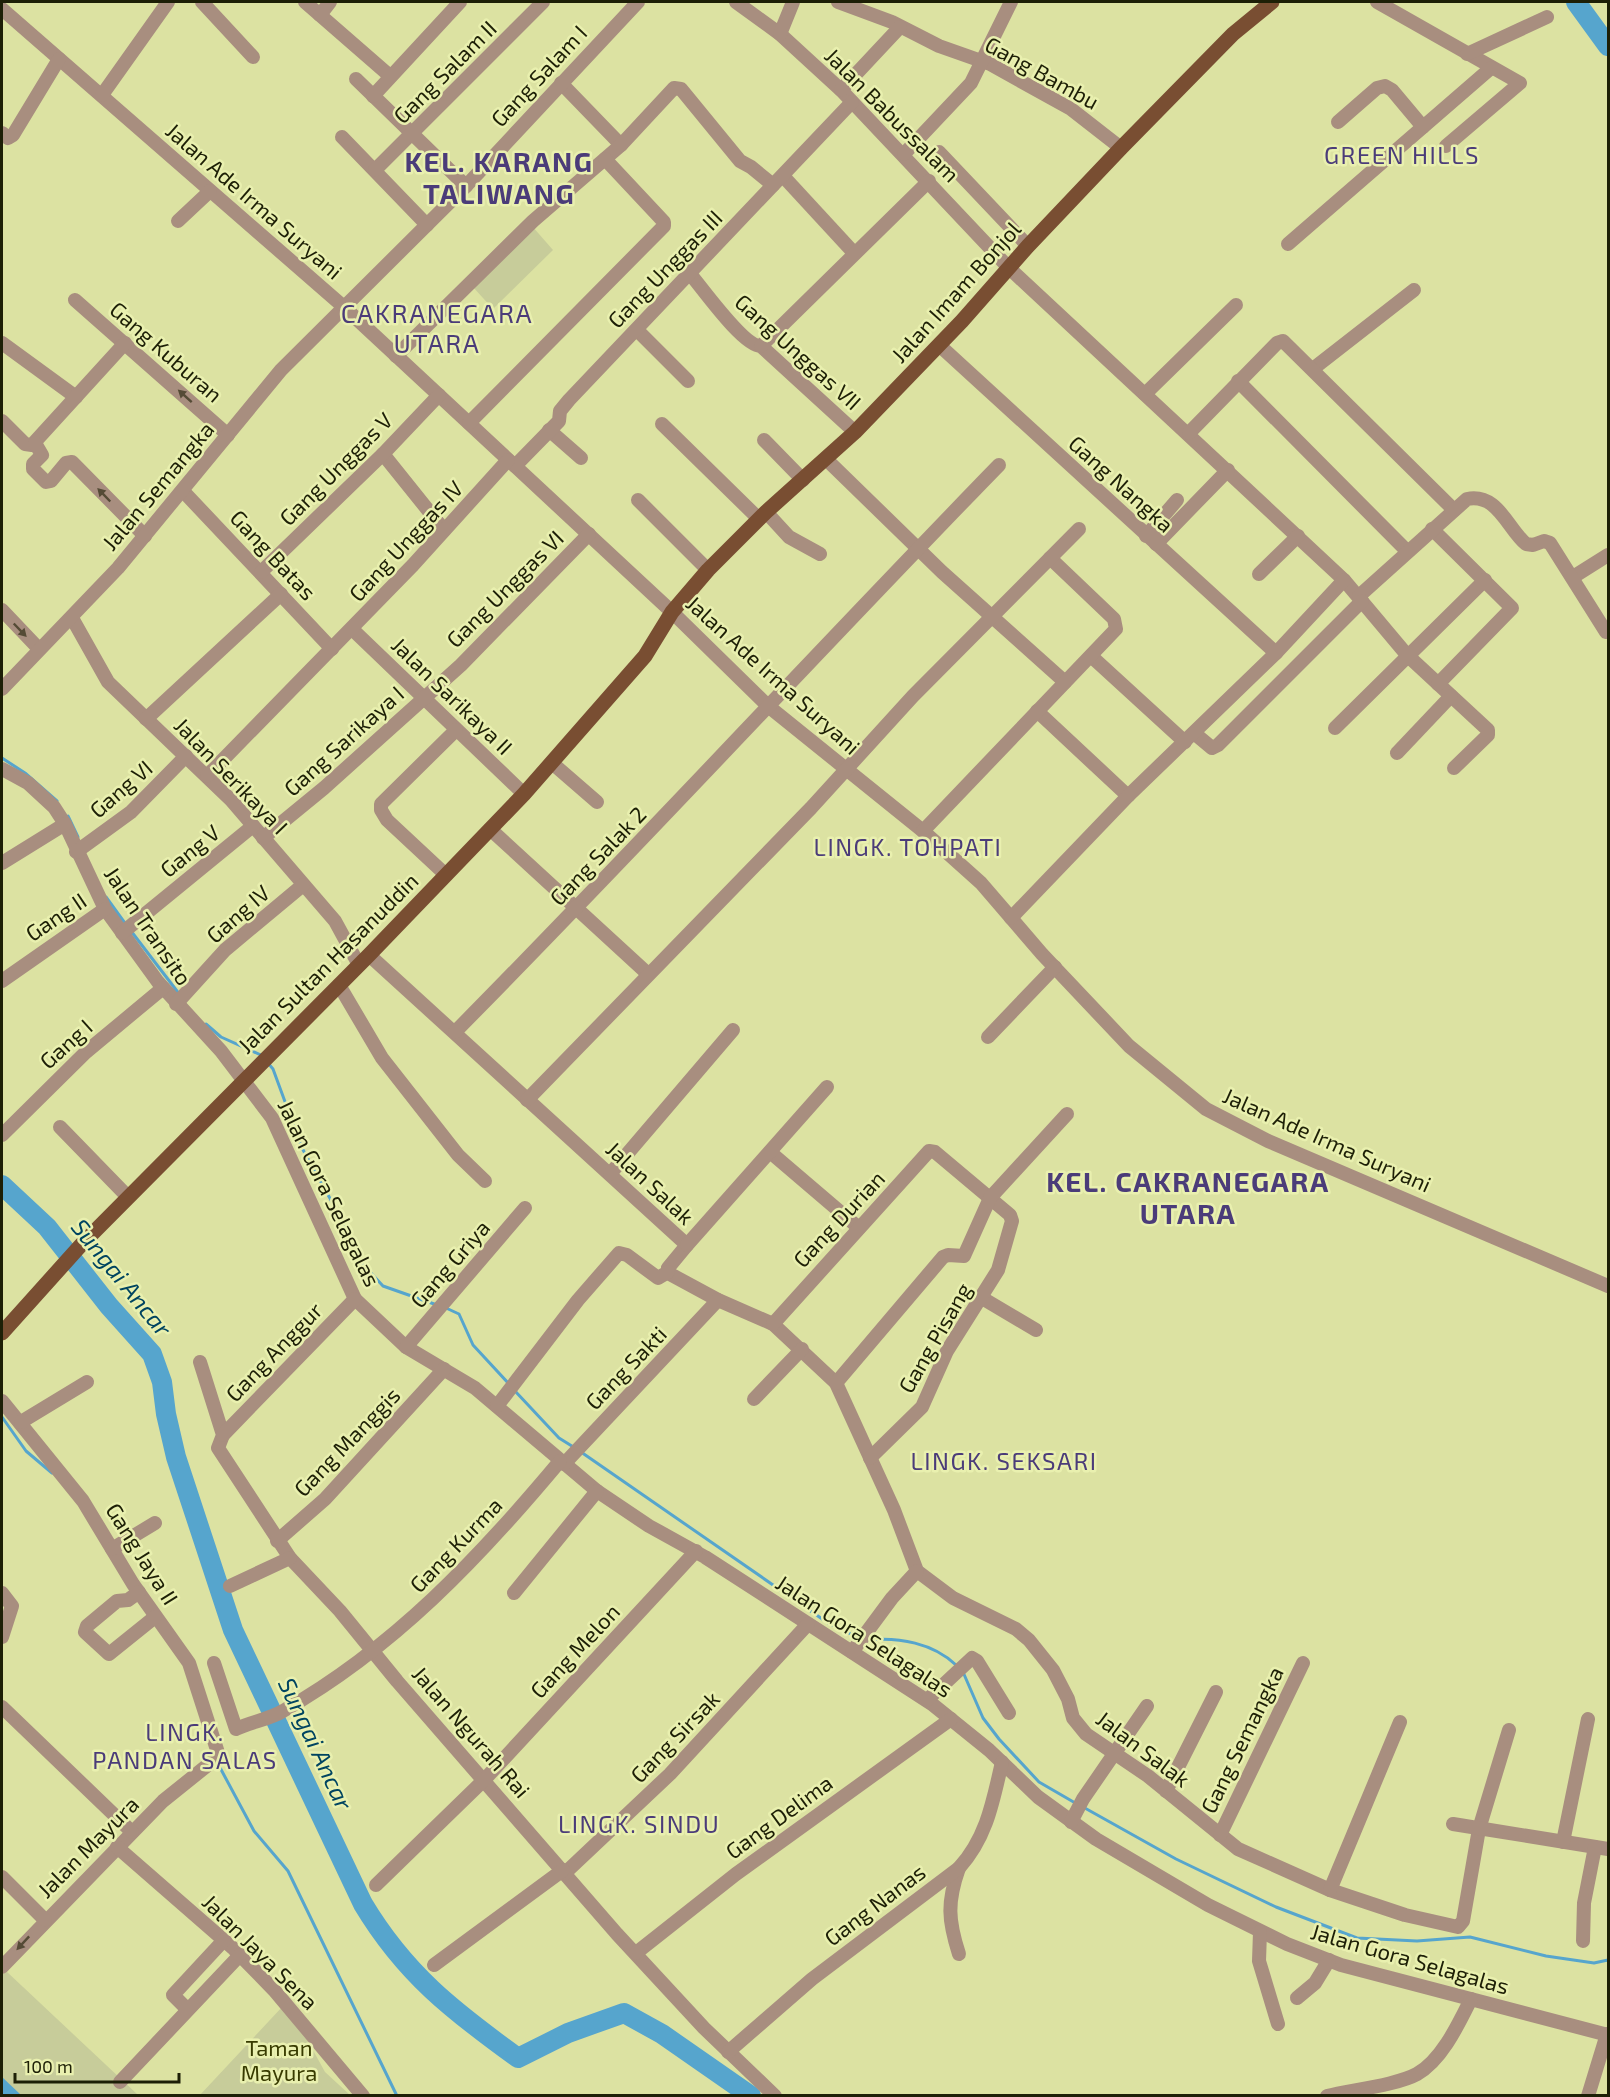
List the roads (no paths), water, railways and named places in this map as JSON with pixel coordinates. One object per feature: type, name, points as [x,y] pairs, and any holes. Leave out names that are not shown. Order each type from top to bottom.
[{"type":"main road","name":"Jalan Imam Bonjol","points":[[672,612],[708,570],[762,516],[827,460],[855,432],[939,345],[1008,267],[1121,148],[1233,34],[1272,2]]},
{"type":"main road","name":"Jalan Sultan Hasanuddin","points":[[2,1333],[81,1245],[364,960],[524,794],[645,656],[672,612]]},
{"type":"street","points":[[102,95],[168,2]]},
{"type":"street","points":[[202,2],[254,57]]},
{"type":"street","points":[[305,2],[390,76]]},
{"type":"street","points":[[320,15],[330,2]]},
{"type":"street","points":[[373,96],[460,2]]},
{"type":"street","name":"Gang Salam II","points":[[375,170],[543,2]]},
{"type":"street","name":"Gang Salam I","points":[[345,308],[466,186],[638,2]]},
{"type":"street","name":"Jalan Babussalam","points":[[736,2],[780,34],[841,90],[904,154],[1008,267],[1189,433],[1344,580],[1407,656],[1489,732],[1454,768]]},
{"type":"street","points":[[780,34],[793,2]]},
{"type":"street","name":"Gang Bambu","points":[[838,2],[900,27],[939,46],[983,60],[1071,109],[1121,148]]},
{"type":"street","points":[[904,154],[965,91],[1011,2]]},
{"type":"street","points":[[1377,2],[1520,83],[1446,146]]},
{"type":"street","name":"Jalan Ade Irma Suryani","points":[[2,9],[345,308],[672,612],[768,706],[923,831],[981,883],[1054,968],[1129,1046],[1184,1093],[1216,1115],[1268,1141],[1608,1286]]},
{"type":"street","points":[[1467,54],[1547,17]]},
{"type":"street","points":[[841,90],[900,27]]},
{"type":"street","points":[[2,133],[8,138],[13,135],[59,59]]},
{"type":"street","points":[[1288,244],[1491,68]]},
{"type":"street","points":[[356,79],[466,186]]},
{"type":"street","points":[[561,83],[621,145]]},
{"type":"street","points":[[1338,122],[1377,88],[1385,86],[1392,90],[1423,127]]},
{"type":"street","points":[[396,356],[533,221],[621,145],[672,90],[681,89],[740,161],[778,180],[854,253]]},
{"type":"street","name":"Gang Unggas III","points":[[512,463],[559,421],[560,411],[569,400],[691,275],[852,102]]},
{"type":"street","points":[[342,137],[427,225]]},
{"type":"street","points":[[939,152],[1028,246]]},
{"type":"street","points":[[469,423],[665,224],[605,159]]},
{"type":"street","points":[[761,346],[929,181]]},
{"type":"street","points":[[178,221],[210,191]]},
{"type":"street","name":"Gang Unggas VII","points":[[691,275],[734,328],[755,346],[761,346],[855,432]]},
{"type":"street","points":[[1314,368],[1414,290]]},
{"type":"street","name":"Gang Kuburan","points":[[75,300],[228,435]]},
{"type":"street","points":[[1145,394],[1236,304]]},
{"type":"street","name":"Jalan Semangka","points":[[2,689],[72,618],[145,537],[281,370],[345,308]]},
{"type":"street","points":[[637,330],[688,381]]},
{"type":"street","points":[[1189,433],[1280,341],[1287,342],[1454,510]]},
{"type":"street","points":[[2,342],[76,398]]},
{"type":"street","points":[[2,422],[25,444],[30,446],[35,443],[125,343]]},
{"type":"street","name":"Gang Nangka","points":[[939,345],[1276,653]]},
{"type":"street","points":[[1238,381],[1407,550]]},
{"type":"street","name":"Gang Unggas V","points":[[261,572],[383,454],[439,395]]},
{"type":"street","points":[[662,424],[762,516],[789,537],[820,554]]},
{"type":"street","points":[[549,430],[581,458]]},
{"type":"street","points":[[764,440],[803,480]]},
{"type":"street","points":[[35,443],[42,455],[33,464],[33,469],[46,482],[51,481],[66,463],[72,462],[145,537]]},
{"type":"street","points":[[383,454],[444,530]]},
{"type":"street","points":[[827,460],[991,617],[1065,682]]},
{"type":"street","name":"Gang Unggas IV","points":[[207,776],[352,629],[444,530],[512,463]]},
{"type":"street","name":"Gang Salak 2","points":[[455,1032],[575,910],[999,465]]},
{"type":"street","points":[[1151,540],[1228,470]]},
{"type":"street","name":"Gang Batas","points":[[183,490],[332,649]]},
{"type":"street","points":[[1091,656],[1190,737],[1212,748],[1218,745],[1407,550],[1467,499],[1479,498],[1489,502],[1526,544],[1549,542],[1606,632]]},
{"type":"street","points":[[638,500],[708,570]]},
{"type":"street","points":[[1151,540],[1177,500]]},
{"type":"street","points":[[527,1100],[846,770],[913,696],[1079,529]]},
{"type":"street","points":[[1432,529],[1511,606],[1512,610],[1437,684]]},
{"type":"street","name":"Gang Unggas VI","points":[[424,697],[480,646],[589,534]]},
{"type":"street","points":[[1259,573],[1298,536]]},
{"type":"street","points":[[1573,577],[1608,555]]},
{"type":"street","points":[[923,831],[1115,631],[1116,623],[1050,558]]},
{"type":"street","points":[[1011,918],[1128,796],[1276,653],[1344,580]]},
{"type":"street","points":[[1335,728],[1485,580]]},
{"type":"street","points":[[146,719],[281,594]]},
{"type":"street","points":[[2,610],[39,649]]},
{"type":"street","name":"Jalan Serikaya I","points":[[72,618],[108,682],[207,776],[254,826],[335,921],[364,960]]},
{"type":"street","name":"Jalan Sarikaya II","points":[[352,629],[524,794]]},
{"type":"street","points":[[1397,753],[1451,696]]},
{"type":"street","name":"Gang Sarikaya I","points":[[264,838],[324,788],[424,697]]},
{"type":"street","points":[[1037,711],[1128,796]]},
{"type":"street","points":[[446,875],[387,820],[381,810],[381,804],[456,730]]},
{"type":"street","name":"Gang VI","points":[[80,849],[131,812],[186,756]]},
{"type":"street","points":[[552,763],[597,802]]},
{"type":"street","name":"Jalan Transito","points":[[2,769],[37,790],[65,824],[80,849],[105,909],[127,929],[163,988],[180,1001],[245,1079]]},
{"type":"street","points":[[2,863],[65,824]]},
{"type":"street","name":"Gang V","points":[[127,929],[254,826]]},
{"type":"street","points":[[490,829],[575,910],[648,974]]},
{"type":"street","name":"Gang IV","points":[[180,1001],[225,950],[303,885]]},
{"type":"street","name":"Gang II","points":[[2,981],[105,909]]},
{"type":"street","name":"Jalan Salak","points":[[364,960],[455,1032],[687,1245],[668,1268],[668,1272]]},
{"type":"street","points":[[988,1037],[1054,968]]},
{"type":"street","points":[[339,985],[382,1058],[458,1155],[485,1181]]},
{"type":"street","name":"Gang I","points":[[2,1135],[86,1052],[163,988]]},
{"type":"street","points":[[609,1174],[732,1030]]},
{"type":"street","name":"Jalan Gora Selagalas","points":[[245,1079],[272,1118],[355,1299],[406,1347],[501,1400],[597,1491],[696,1551],[808,1624],[858,1642],[1002,1762],[1023,1784],[1077,1811],[1116,1852],[1260,1932],[1329,1960],[1608,2035]]},
{"type":"street","points":[[687,1245],[827,1087]]},
{"type":"street","points":[[836,1383],[944,1257],[964,1256],[990,1198],[1067,1114]]},
{"type":"street","points":[[60,1127],[128,1197]]},
{"type":"street","name":"Gang Durian","points":[[773,1324],[926,1153],[931,1151],[939,1155],[990,1198]]},
{"type":"street","points":[[770,1152],[859,1228]]},
{"type":"street","name":"Gang Pisang","points":[[870,1458],[922,1407],[947,1351],[998,1270],[1012,1223],[1010,1215],[990,1198]]},
{"type":"street","name":"Gang Griya","points":[[406,1347],[525,1208]]},
{"type":"street","points":[[501,1400],[578,1300],[619,1253],[627,1255],[658,1278],[668,1272],[718,1300],[773,1324],[836,1383],[917,1571],[892,1598],[858,1642]]},
{"type":"street","points":[[982,1298],[1036,1330]]},
{"type":"street","name":"Gang Anggur","points":[[223,1435],[355,1299]]},
{"type":"street","name":"Gang Sakti","points":[[565,1460],[718,1300]]},
{"type":"street","points":[[754,1400],[802,1349]]},
{"type":"street","name":"Jalan Ngurah Rai","points":[[200,1362],[223,1435],[218,1448],[290,1558],[374,1650],[397,1680],[636,1953],[728,2052],[776,2096]]},
{"type":"street","name":"Gang Manggis","points":[[278,1541],[325,1499],[444,1369]]},
{"type":"street","points":[[21,1422],[87,1382]]},
{"type":"street","name":"Gang Jaya II","points":[[2,1401],[87,1507],[112,1549],[135,1595],[189,1663],[216,1756]]},
{"type":"street","name":"Gang Kurma","points":[[214,1663],[236,1729],[279,1713],[340,1676],[402,1629],[442,1591],[565,1460]]},
{"type":"street","points":[[514,1593],[597,1491]]},
{"type":"street","points":[[112,1549],[155,1523]]},
{"type":"street","name":"Gang Melon","points":[[376,1886],[486,1779],[696,1551]]},
{"type":"street","points":[[230,1586],[290,1558]]},
{"type":"street","name":"Jalan Salak","points":[[917,1571],[953,1598],[1016,1629],[1029,1640],[1059,1679],[1077,1725],[1114,1755],[1166,1791],[1238,1849],[1259,1860],[1330,1890],[1452,1928],[1459,1926],[1463,1921],[1479,1829]]},
{"type":"street","points":[[2,1593],[12,1606],[2,1637]]},
{"type":"street","points":[[135,1595],[117,1601],[87,1626],[85,1632],[110,1654],[152,1619]]},
{"type":"street","name":"Gang Sirsak","points":[[434,1965],[564,1871],[670,1774],[808,1624]]},
{"type":"street","points":[[927,1700],[972,1658],[977,1661],[1010,1713]]},
{"type":"street","name":"Gang Semangka","points":[[1220,1835],[1303,1663]]},
{"type":"street","points":[[1166,1791],[1216,1692]]},
{"type":"street","points":[[1077,1811],[1147,1706]]},
{"type":"street","points":[[2,1707],[132,1832]]},
{"type":"street","name":"Gang Delima","points":[[636,1953],[736,1874],[951,1719]]},
{"type":"street","points":[[1563,1842],[1588,1719]]},
{"type":"street","points":[[1330,1890],[1400,1722]]},
{"type":"street","points":[[1479,1829],[1509,1730]]},
{"type":"street","name":"Jalan Mayura","points":[[2,1967],[117,1846],[216,1756]]},
{"type":"street","name":"Gang Nanas","points":[[728,2052],[812,1979],[959,1868],[976,1847],[989,1820],[1002,1762]]},
{"type":"street","points":[[1453,1824],[1602,1848],[1586,1894],[1583,1941]]},
{"type":"street","name":"Jalan Jaya Sena","points":[[117,1846],[240,1955],[274,1990],[363,2096]]},
{"type":"street","points":[[959,1868],[949,1911],[950,1925],[959,1954]]},
{"type":"street","points":[[2,1877],[45,1920]]},
{"type":"street","points":[[1260,1932],[1259,1960],[1278,2024]]},
{"type":"street","points":[[187,2009],[172,1995],[224,1940]]},
{"type":"street","points":[[120,2082],[240,1955]]},
{"type":"street","points":[[1297,1998],[1315,1983],[1329,1960]]},
{"type":"street","points":[[1327,2096],[1357,2092],[1406,2078],[1420,2071],[1450,2037],[1471,1999]]},
{"type":"street","points":[[1588,2096],[1608,2035]]},
{"type":"water","points":[[2,2077],[21,2095],[2,2095]]},
{"type":"waterway","points":[[1576,2],[1608,46]]},
{"type":"waterway","points":[[2,758],[25,773],[57,801]]},
{"type":"waterway","points":[[68,816],[78,837]]},
{"type":"waterway","points":[[106,897],[127,926]]},
{"type":"waterway","points":[[131,931],[180,995]]},
{"type":"waterway","points":[[206,1024],[221,1037],[261,1055]]},
{"type":"waterway","points":[[267,1062],[273,1069],[302,1148],[337,1211],[357,1258],[383,1286],[437,1305]]},
{"type":"waterway","name":"Sungai Ancar","points":[[2,1185],[47,1227],[109,1306],[152,1354],[162,1382],[166,1414],[176,1457],[233,1630],[363,1904],[396,1951],[413,1971],[451,2007],[518,2058],[568,2033],[624,2013],[662,2034],[751,2096]]},
{"type":"waterway","points":[[446,1308],[459,1314],[473,1345],[509,1384]]},
{"type":"waterway","points":[[515,1391],[559,1438],[575,1448]]},
{"type":"waterway","points":[[2,1417],[26,1451],[52,1473]]},
{"type":"waterway","points":[[581,1452],[828,1623],[859,1638]]},
{"type":"waterway","points":[[868,1640],[915,1643],[937,1651],[956,1665]]},
{"type":"waterway","points":[[963,1672],[983,1718],[999,1739],[1039,1782],[1077,1804]]},
{"type":"waterway","points":[[217,1762],[254,1831],[288,1871],[397,2096]]},
{"type":"waterway","points":[[1083,1807],[1176,1859],[1276,1907],[1357,1938],[1417,1941],[1470,1937],[1546,1956],[1594,1963],[1608,1960]]},
{"type":"district","name":"GREEN HILLS","points":[[1402,156]]},
{"type":"district","name":"KEL. KARANG TALIWANG","points":[[499,178]]},
{"type":"district","name":"CAKRANEGARA UTARA","points":[[437,329]]},
{"type":"district","name":"LINGK. TOHPATI","points":[[908,848]]},
{"type":"district","name":"KEL. CAKRANEGARA UTARA","points":[[1188,1198]]},
{"type":"district","name":"LINGK. SEKSARI","points":[[1004,1462]]},
{"type":"district","name":"LINGK. PANDAN SALAS","points":[[185,1747]]},
{"type":"district","name":"LINGK. SINDU","points":[[639,1825]]},
{"type":"park label","name":"Taman Mayura","points":[[279,2060]]}]
